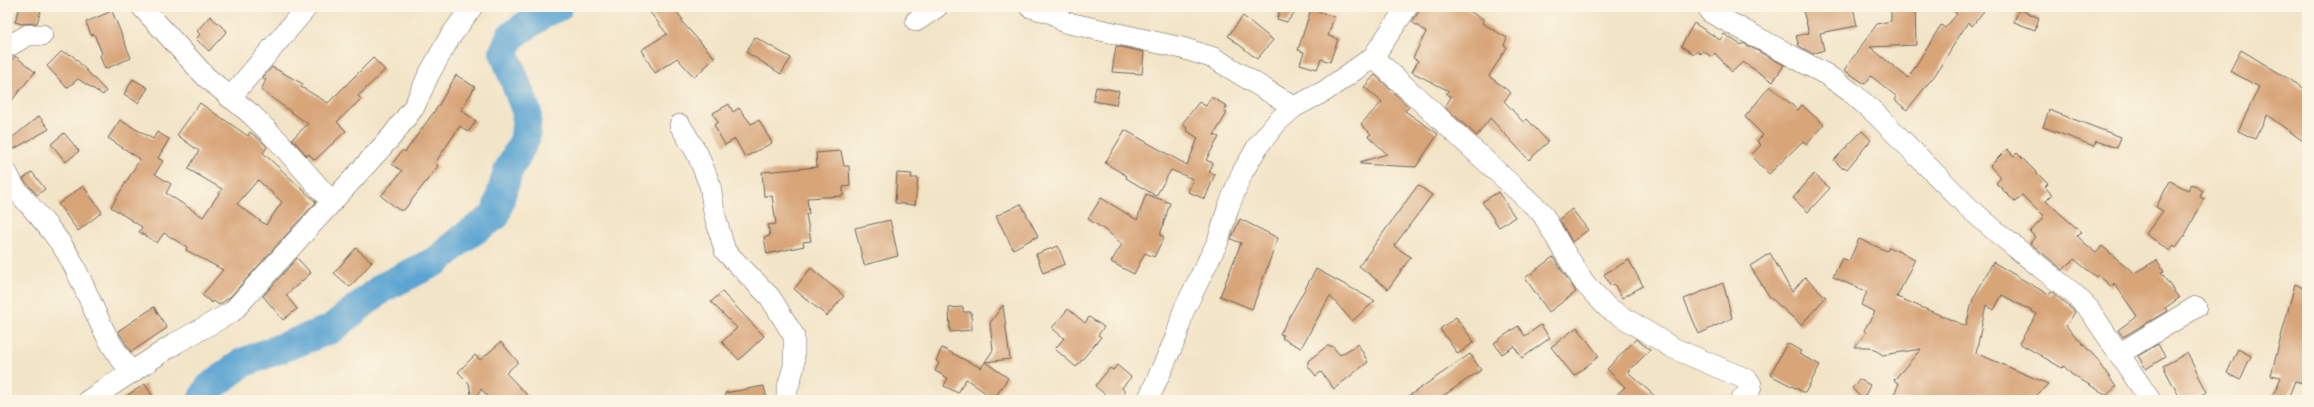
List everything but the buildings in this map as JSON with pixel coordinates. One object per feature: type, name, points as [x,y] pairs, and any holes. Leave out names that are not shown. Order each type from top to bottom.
[{"type":"street","points":[[142,7],[206,77],[252,115],[280,143],[331,201]]},
{"type":"street","points":[[230,98],[307,7]]},
{"type":"street","points":[[89,400],[176,343],[232,312],[331,201],[392,136],[414,107],[429,74],[450,38],[472,7]]},
{"type":"street","points":[[916,21],[937,7]]},
{"type":"street","points":[[1030,7],[1055,11],[1064,22],[1182,48],[1214,58],[1294,107]]},
{"type":"street","points":[[1148,400],[1177,335],[1183,312],[1218,241],[1228,208],[1242,173],[1258,146],[1278,121],[1294,107],[1325,91],[1373,57],[1407,7]]},
{"type":"street","points":[[1710,12],[1827,75],[1851,92],[1882,119],[1968,207],[2000,235],[2074,294],[2089,309],[2150,400]]},
{"type":"street","points":[[7,47],[28,35],[42,35]]},
{"type":"street","points":[[1373,57],[1542,213],[1585,284],[1608,308],[1673,348],[1748,380],[1751,385],[1750,390],[1741,400]]},
{"type":"street","points":[[680,125],[697,153],[710,185],[714,212],[725,251],[770,297],[794,336],[794,366],[787,390],[787,400]]},
{"type":"street","points":[[7,173],[14,186],[73,262],[95,316],[115,353],[132,373]]},
{"type":"street","points":[[2119,354],[2196,307]]},
{"type":"waterway","points":[[202,400],[209,388],[242,363],[331,329],[382,288],[438,260],[460,240],[495,216],[508,171],[525,139],[527,113],[504,52],[510,37],[547,11],[558,7]]}]
